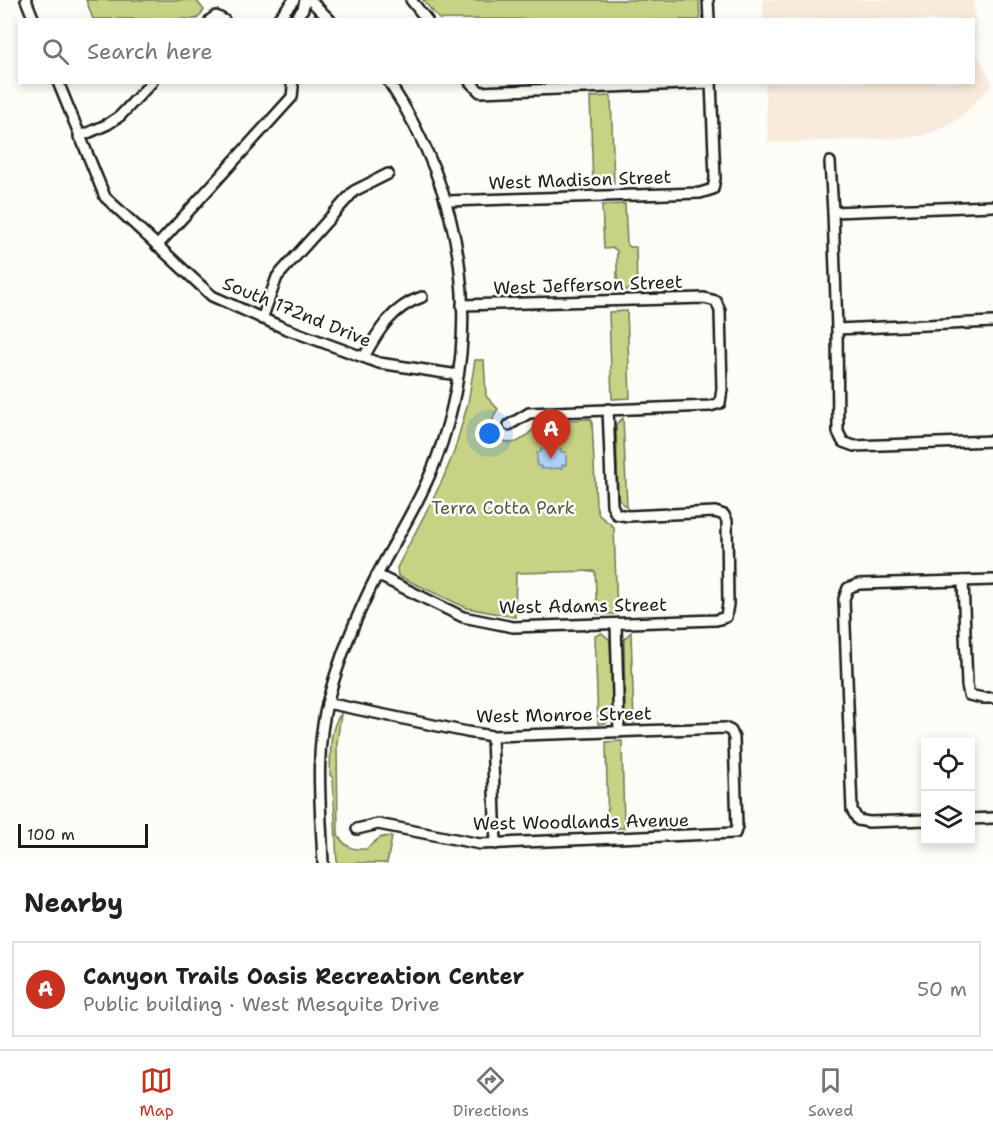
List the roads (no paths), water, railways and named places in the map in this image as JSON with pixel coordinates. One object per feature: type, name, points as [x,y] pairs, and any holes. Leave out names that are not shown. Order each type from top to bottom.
[{"type":"street","points":[[26,0],[33,18]]},
{"type":"street","points":[[279,18],[294,0]]},
{"type":"street","points":[[296,18],[308,0],[328,18]]},
{"type":"street","points":[[411,0],[426,18]]},
{"type":"street","points":[[708,0],[709,18]]},
{"type":"street","name":"South 172nd Drive","points":[[59,84],[105,197],[212,296],[261,319],[379,363],[458,375]]},
{"type":"street","points":[[79,137],[120,116],[150,84]]},
{"type":"street","points":[[322,863],[320,766],[327,703],[340,660],[377,575],[408,519],[436,460],[458,375],[462,337],[462,283],[447,201],[411,115],[390,84]]},
{"type":"street","points":[[472,84],[480,93],[688,84]]},
{"type":"street","name":"West Madison Street","points":[[447,201],[700,193],[713,189],[715,178],[711,84]]},
{"type":"street","points":[[157,246],[292,97],[292,85]]},
{"type":"street","points":[[830,162],[837,329],[838,432],[843,442],[854,446],[993,441]]},
{"type":"street","points":[[261,319],[277,277],[354,191],[388,174]]},
{"type":"street","points":[[833,212],[993,206]]},
{"type":"street","points":[[364,357],[374,338],[397,310],[406,302],[422,297]]},
{"type":"street","name":"West Jefferson Street","points":[[462,305],[704,298],[716,301],[720,310],[722,389],[720,403],[710,406],[608,409]]},
{"type":"street","points":[[837,329],[993,322]]},
{"type":"street","points":[[509,425],[529,413],[608,409]]},
{"type":"street","name":"West Adams Street","points":[[377,575],[463,617],[513,627],[716,620],[726,617],[729,604],[727,521],[724,515],[715,512],[628,516],[616,514],[612,505],[608,409]]},
{"type":"street","points":[[921,820],[869,822],[858,820],[852,810],[844,599],[848,588],[859,584],[993,580]]},
{"type":"street","points":[[963,581],[969,695],[993,698]]},
{"type":"street","points":[[616,624],[619,732]]},
{"type":"street","name":"West Monroe Street","points":[[327,703],[492,736],[725,728],[731,731],[735,749],[737,826],[735,833]]},
{"type":"street","points":[[492,736],[496,844]]},
{"type":"street","points":[[975,819],[993,818]]},
{"type":"street","name":"West Woodlands Avenue","points":[[357,829],[378,824],[480,844],[735,833]]},
{"type":"water","points":[[541,449],[561,449],[561,452],[566,452],[566,465],[562,465],[562,468],[541,469],[541,466],[537,466],[537,453],[541,452]]},
{"type":"place","name":"Canyon Trails Oasis Recreation Center","points":[[551,459]]},
{"type":"park label","name":"Terra Cotta Park","points":[[503,508]]}]
